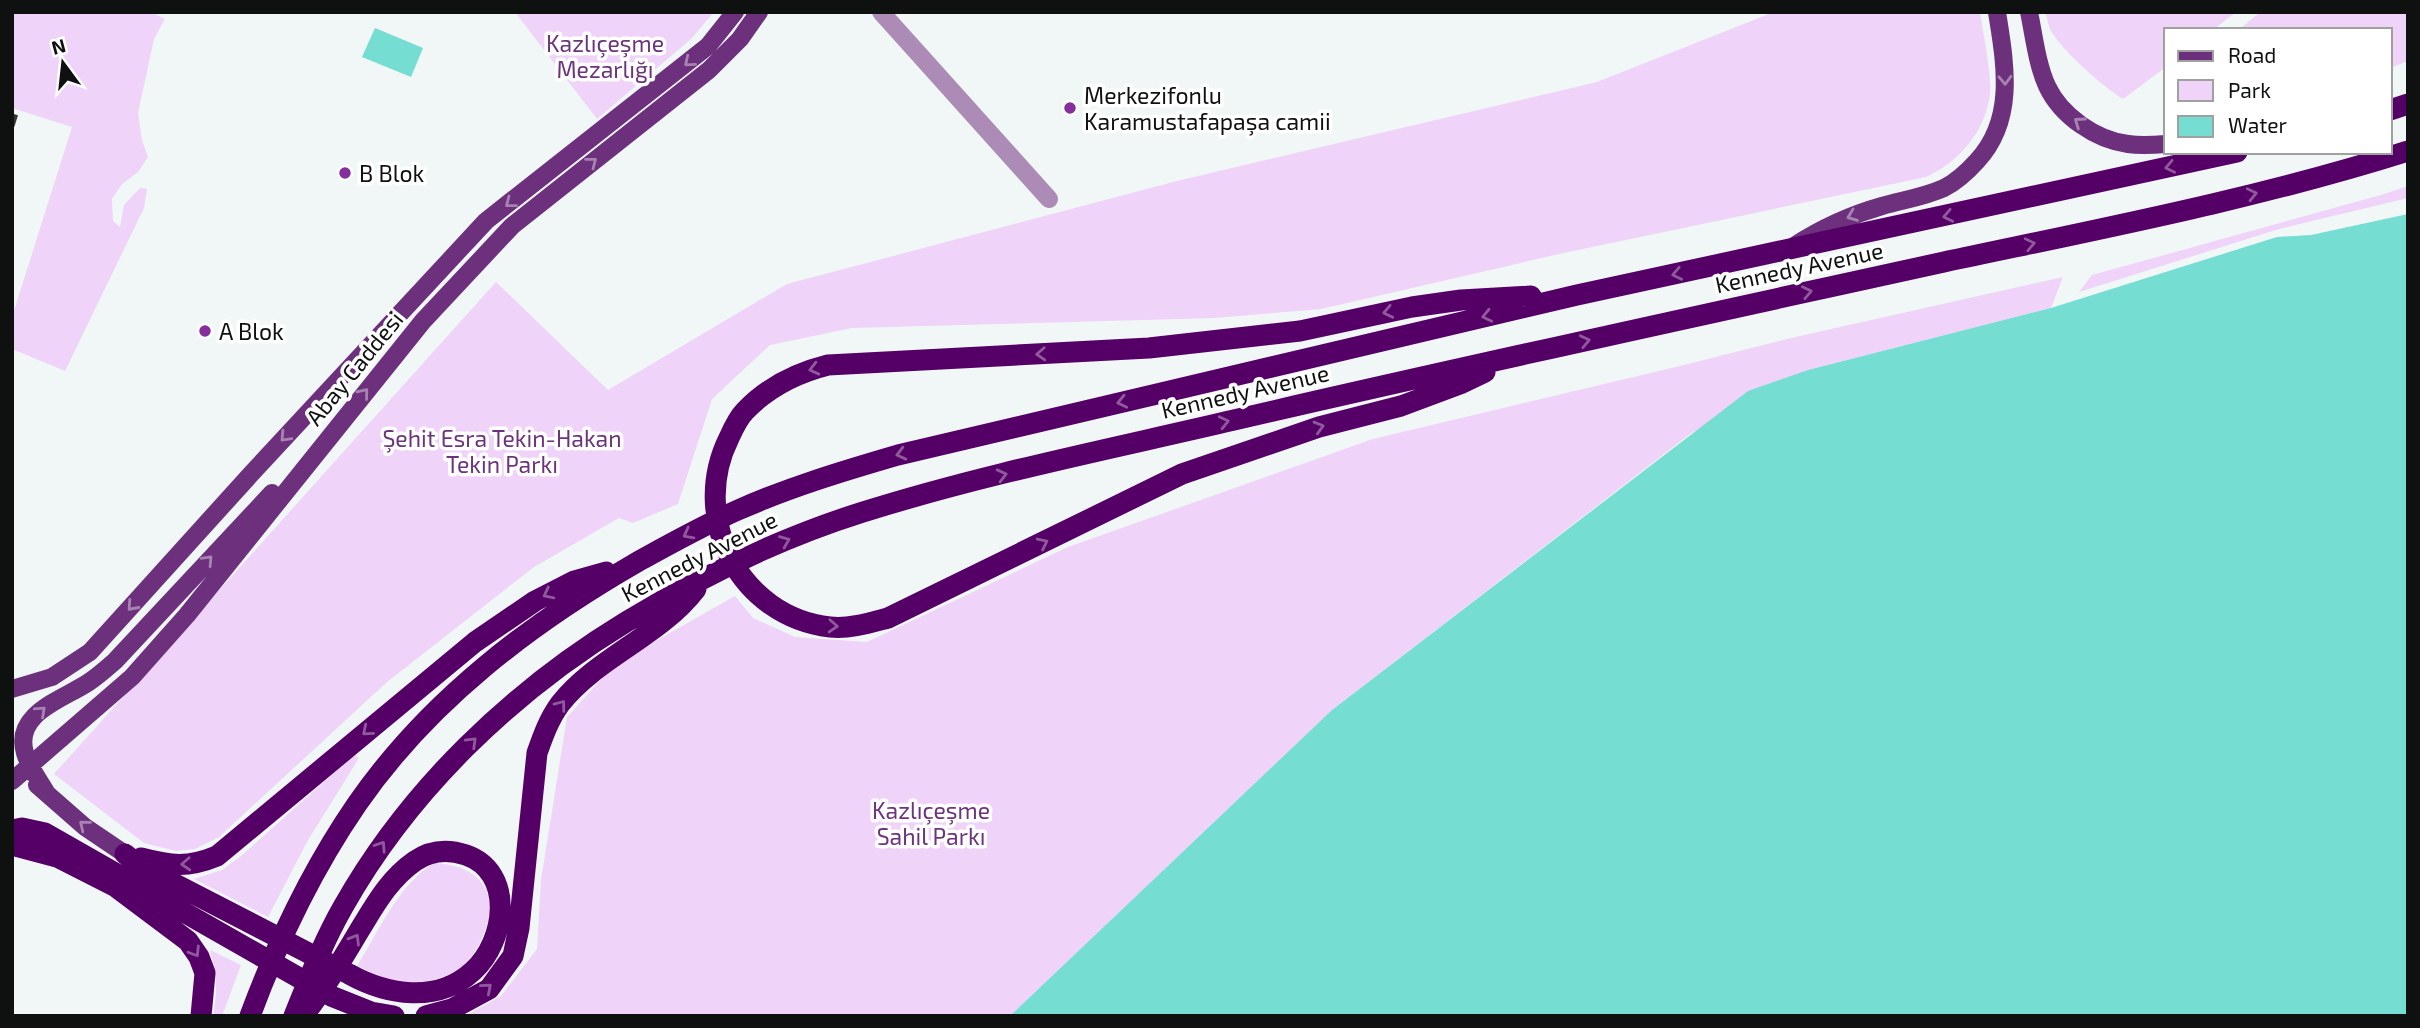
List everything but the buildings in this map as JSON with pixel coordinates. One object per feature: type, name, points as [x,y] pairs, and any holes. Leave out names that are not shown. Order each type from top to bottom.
[{"type":"highway","name":"Kennedy Avenue","points":[[295,1016],[326,941],[345,904],[395,826],[424,791],[511,706],[620,625],[705,577],[811,530],[927,493],[1518,355],[2278,188],[2408,151]]},
{"type":"highway","name":"Kennedy Avenue","points":[[250,1016],[310,883],[357,804],[422,725],[503,650],[550,615],[688,534],[737,510],[836,473],[898,455],[1577,295],[2228,154]]},
{"type":"highway","points":[[1518,355],[1460,384],[1401,406],[1320,427],[1182,474],[888,618],[859,626],[832,627],[812,624],[769,605],[741,578],[722,543],[716,507],[716,473],[723,449],[744,412],[772,388],[800,373],[828,365],[1149,348],[1300,331],[1461,299],[1577,295]]},
{"type":"highway","points":[[125,854],[172,865],[197,864],[217,856],[475,642],[535,601],[574,581],[635,564]]},
{"type":"highway","points":[[426,1016],[452,1010],[489,989],[513,956],[520,918],[537,753],[545,729],[560,705],[584,679],[667,618],[705,577]]},
{"type":"highway","points":[[12,830],[22,828],[46,833],[331,996],[372,1012],[394,1016]]},
{"type":"highway","points":[[12,845],[57,857],[116,887],[188,941],[199,957],[205,973],[201,1016]]},
{"type":"highway","points":[[125,854],[142,867],[230,913],[349,974],[375,986],[400,993],[418,994],[436,991],[473,971],[485,956],[498,927],[501,912],[498,886],[490,872],[476,858],[457,852],[434,851],[417,859],[384,890],[323,989],[303,1016]]},
{"type":"main road","name":"Abay Caddesi","points":[[12,690],[52,677],[90,652],[486,221],[708,46],[735,12]]},
{"type":"main road","name":"Abay Caddesi","points":[[12,781],[132,677],[187,615],[423,321],[512,226],[709,70],[740,39],[759,12]]},
{"type":"main road","points":[[1786,251],[1817,231],[1852,215],[1945,187],[1968,171],[1982,156],[1996,130],[2005,99],[2003,54],[1997,12]]},
{"type":"main road","points":[[2029,12],[2047,86],[2067,113],[2089,129],[2111,140],[2127,144],[2164,145]]},
{"type":"main road","points":[[46,792],[24,751],[24,733],[31,720],[45,706],[89,682],[115,661],[256,508],[321,446]]},
{"type":"main road","points":[[12,767],[46,792],[85,827],[125,854]]},
{"type":"street","points":[[881,12],[1049,199]]},
{"type":"green space","points":[[12,12],[151,12],[165,19],[154,39],[138,113],[148,157],[138,172],[122,184],[112,199],[113,221],[120,227],[124,205],[140,188],[147,189],[144,208],[65,371],[12,349],[12,317],[72,127],[12,108]]},
{"type":"green space","name":"Kazlıçeşme Mezarlığı","points":[[515,12],[714,12],[691,39],[597,119]]},
{"type":"green space","name":"Şehit Esra Tekin-Hakan Tekin Parkı","points":[[1774,12],[1980,12],[1989,65],[1990,94],[1977,133],[1950,163],[1926,177],[1559,254],[1321,309],[1215,318],[852,328],[770,345],[712,399],[678,504],[633,523],[619,518],[534,567],[387,682],[219,837],[195,849],[176,851],[144,843],[54,774],[496,282],[608,390],[787,284],[1177,181],[1597,82]]},
{"type":"green space","points":[[2045,12],[2236,12],[2216,28],[2164,28],[2164,68],[2123,99],[2072,57],[2050,29]]},
{"type":"green space","points":[[2260,12],[2408,12],[2408,61],[2392,67],[2392,28],[2241,28]]},
{"type":"green space","points":[[2408,186],[2408,198],[2279,229],[2079,292],[2092,275]]},
{"type":"green space","name":"Kazlıçeşme Sahil Parkı","points":[[2063,277],[2051,308],[1808,370],[1690,434],[1332,710],[1010,1016],[465,1016],[501,996],[537,949],[541,880],[567,717],[615,664],[735,596],[753,618],[795,637],[867,642],[1068,547],[1373,439],[1791,338]]},
{"type":"green space","points":[[354,755],[359,758],[307,842],[268,917],[194,879],[222,870],[241,856]]},
{"type":"green space","points":[[434,863],[470,872],[485,887],[489,897],[487,924],[471,958],[453,972],[415,983],[392,981],[357,966],[400,896],[421,872]]},
{"type":"green space","points":[[210,950],[241,965],[222,1016],[213,1016],[216,983]]},
{"type":"water","points":[[375,28],[423,48],[411,77],[362,57]]},
{"type":"water","points":[[2408,214],[2408,1016],[1010,1016],[1332,710],[1748,391],[1808,370],[2051,308],[2277,237],[2311,235]]},
{"type":"railway","points":[[12,126],[17,110]]},
{"type":"place","name":"Merkezifonlu Karamustafapaşa camii","points":[[1070,108]]},
{"type":"place","name":"B Blok","points":[[345,173]]},
{"type":"place","name":"A Blok","points":[[205,331]]}]
